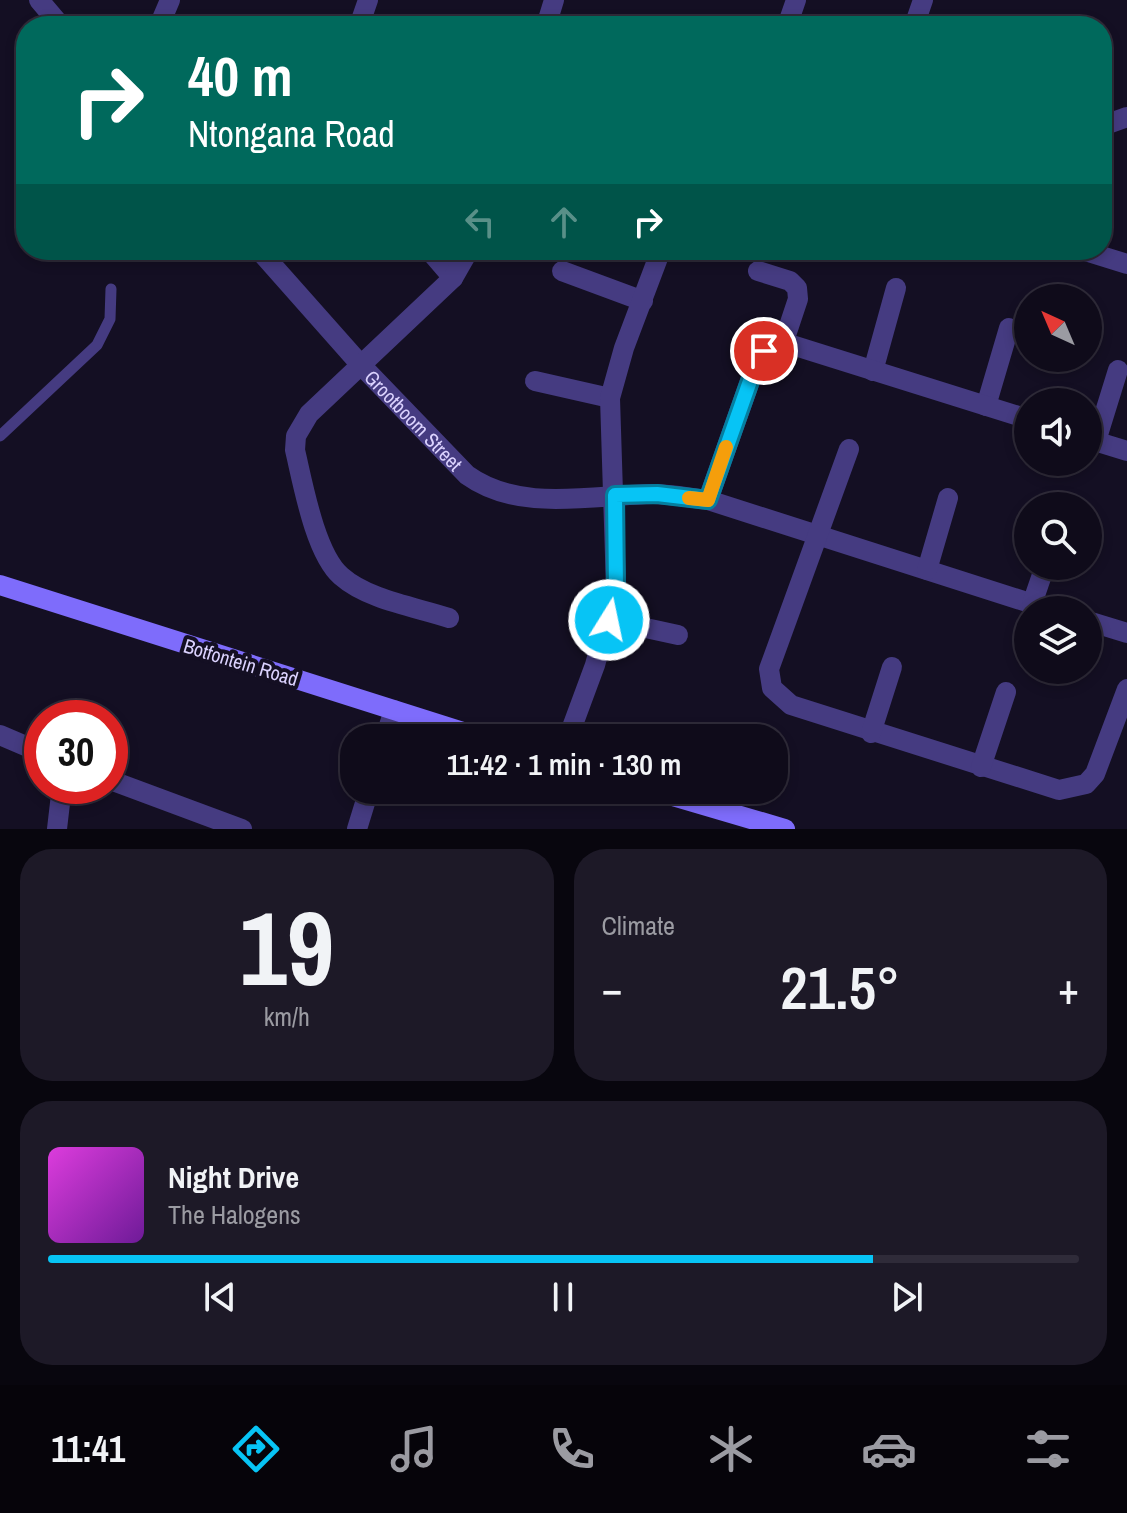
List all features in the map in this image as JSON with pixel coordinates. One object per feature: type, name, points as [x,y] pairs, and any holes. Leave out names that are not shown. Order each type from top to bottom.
[{"type":"main road","name":"Botfontein Road","points":[[0,585],[438,724]]},
{"type":"main road","points":[[700,804],[785,829]]},
{"type":"street","points":[[39,0],[53,16]]},
{"type":"street","name":"Grootboom Street","points":[[268,260],[360,364],[467,475],[481,485],[529,499],[657,494],[708,500],[814,537],[1014,598]]},
{"type":"street","points":[[438,260],[453,278]]},
{"type":"street","points":[[449,618],[362,590],[341,577],[330,564],[301,477],[296,436],[309,414],[453,278],[463,260]]},
{"type":"street","points":[[573,724],[609,620],[616,588],[610,398],[657,260]]},
{"type":"street","points":[[562,271],[643,301]]},
{"type":"street","points":[[758,271],[790,281],[797,288],[798,299],[783,344]]},
{"type":"street","points":[[873,371],[896,288]]},
{"type":"street","points":[[986,406],[1009,328]]},
{"type":"street","points":[[708,500],[759,357],[771,346],[783,344],[1014,415]]},
{"type":"street","points":[[1102,413],[1118,370]]},
{"type":"street","points":[[535,381],[610,398]]},
{"type":"street","points":[[1102,443],[1127,451]]},
{"type":"street","points":[[849,449],[814,537],[769,669],[770,681],[778,697],[791,705],[871,733],[1059,790],[1086,784],[1095,774],[1127,689]]},
{"type":"street","points":[[927,570],[948,498]]},
{"type":"street","points":[[609,620],[678,635]]},
{"type":"street","points":[[1102,625],[1127,633]]},
{"type":"street","points":[[871,733],[892,667]]},
{"type":"street","points":[[981,767],[1006,692]]},
{"type":"street","points":[[390,724],[394,710]]},
{"type":"street","points":[[0,735],[24,745]]},
{"type":"street","points":[[128,787],[242,829]]},
{"type":"street","points":[[57,829],[60,804]]},
{"type":"street","points":[[357,829],[365,804]]},
{"type":"lane","points":[[0,436],[97,345],[110,319],[111,289]]},
{"type":"slow traffic","points":[[689,498],[708,500],[726,447]]},
{"type":"route","points":[[609,620],[616,588],[615,495],[657,494],[708,500],[756,364],[764,351]]}]
